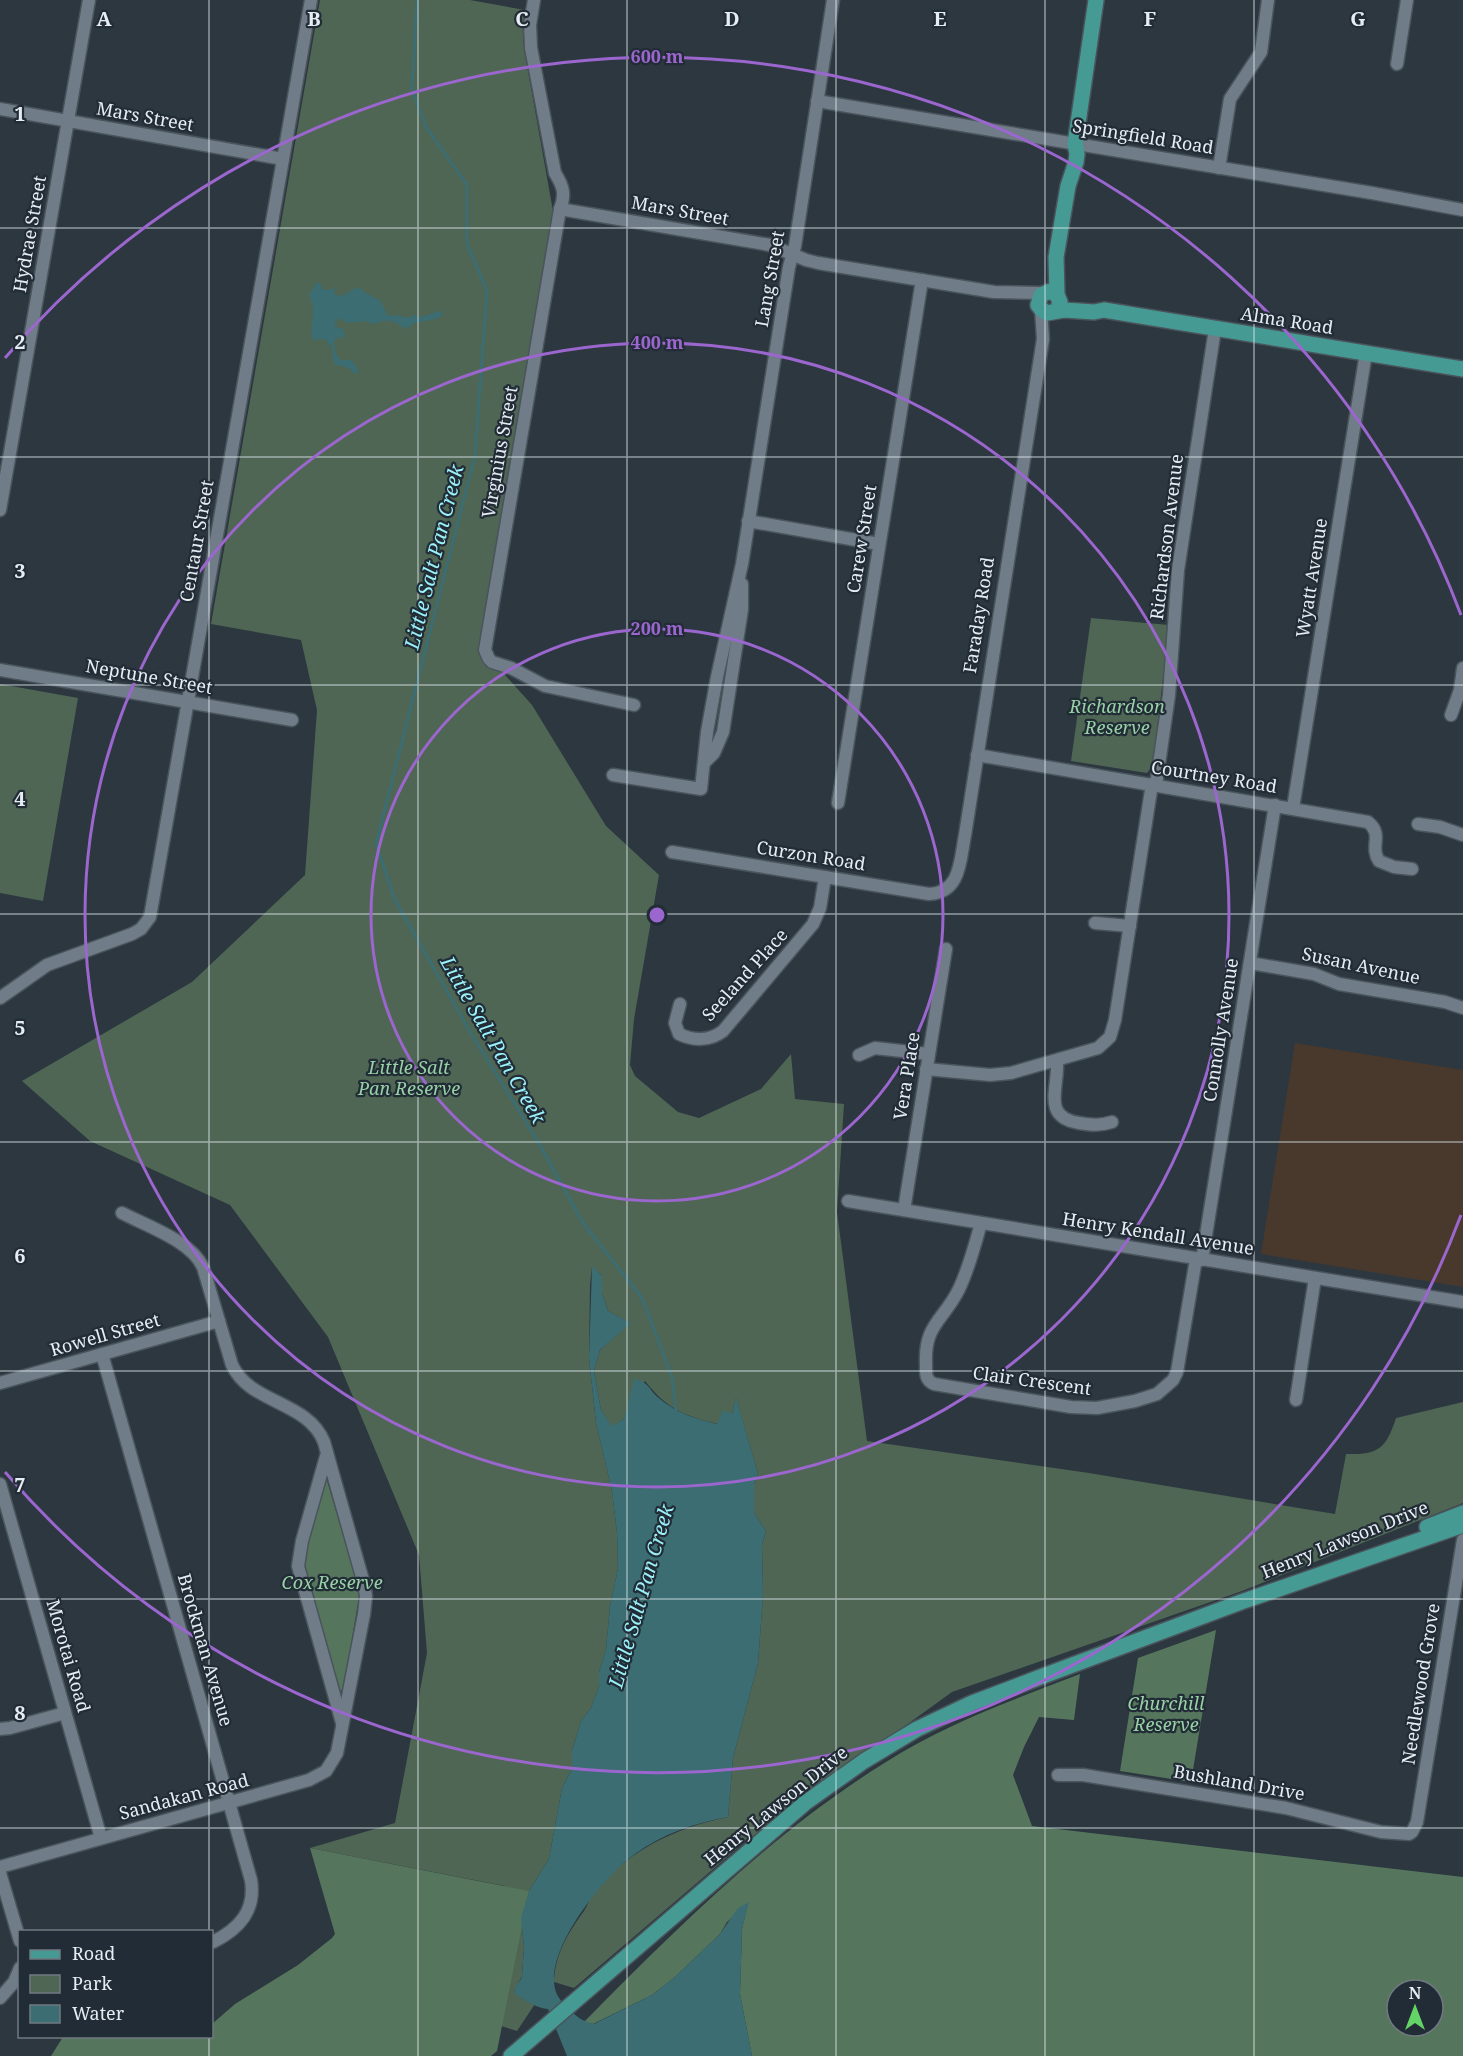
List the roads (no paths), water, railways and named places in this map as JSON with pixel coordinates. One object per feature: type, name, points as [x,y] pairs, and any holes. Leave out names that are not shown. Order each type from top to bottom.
[{"type":"main road","name":"Faraday Road","points":[[1050,302],[1051,266],[1056,257],[1068,186],[1068,153],[1074,144],[1096,0]]},
{"type":"main road","name":"Alma Road","points":[[1050,302],[1463,369]]},
{"type":"main road","name":"Henry Lawson Drive","points":[[511,2056],[805,1803],[891,1744],[944,1715],[972,1703],[1462,1518]]},
{"type":"street","name":"Hydrae Street","points":[[0,510],[89,0]]},
{"type":"street","name":"Centaur Street","points":[[0,998],[47,965],[132,934],[146,923],[153,908],[311,0]]},
{"type":"street","name":"Virginius Street","points":[[534,0],[530,25],[531,48],[560,209],[485,650],[492,662],[511,668],[551,688],[634,705]]},
{"type":"street","name":"Lang Street","points":[[613,775],[701,789],[707,732],[742,564],[833,0]]},
{"type":"street","points":[[1219,168],[1230,99],[1261,52],[1268,0]]},
{"type":"street","points":[[1397,64],[1407,0]]},
{"type":"street","name":"Springfield Road","points":[[817,101],[1463,210]]},
{"type":"street","name":"Mars Street","points":[[0,109],[283,159]]},
{"type":"street","name":"Mars Street","points":[[560,209],[770,245],[792,254]]},
{"type":"street","name":"Alma Road","points":[[792,254],[812,262],[994,292],[1025,301],[1050,302]]},
{"type":"street","name":"Carew Street","points":[[838,802],[922,280]]},
{"type":"street","name":"Faraday Road","points":[[944,892],[954,882],[957,874],[1050,302]]},
{"type":"street","name":"Richardson Avenue","points":[[926,1069],[1003,1075],[1098,1048],[1110,1037],[1115,1020],[1169,695],[1178,570],[1215,329]]},
{"type":"street","name":"Wyatt Avenue","points":[[1293,808],[1366,353]]},
{"type":"street","points":[[748,521],[879,544]]},
{"type":"street","points":[[1451,715],[1460,690],[1463,668]]},
{"type":"street","name":"Neptune Street","points":[[0,670],[292,720]]},
{"type":"street","name":"Courtney Road","points":[[977,755],[1368,822],[1377,835],[1375,852],[1379,861],[1386,865],[1412,869]]},
{"type":"street","name":"Connolly Avenue","points":[[1199,1259],[1275,805]]},
{"type":"street","points":[[1418,824],[1440,827],[1463,835]]},
{"type":"street","name":"Curzon Road","points":[[672,852],[922,893],[944,892]]},
{"type":"street","name":"Seeland Place","points":[[680,1004],[675,1023],[679,1034],[704,1039],[723,1031],[813,924],[820,908],[825,877]]},
{"type":"street","points":[[1095,923],[1130,926]]},
{"type":"street","name":"Vera Place","points":[[904,1210],[946,949]]},
{"type":"street","name":"Susan Avenue","points":[[1250,963],[1314,974],[1339,984],[1434,1000],[1463,1008]]},
{"type":"street","points":[[859,1055],[875,1048],[929,1054]]},
{"type":"street","points":[[1057,1061],[1054,1104],[1058,1114],[1068,1120],[1095,1125],[1112,1122]]},
{"type":"street","name":"Henry Kendall Avenue","points":[[848,1201],[1463,1302]]},
{"type":"street","name":"Sandakan Road","points":[[0,1867],[302,1783],[318,1776],[332,1763],[340,1741],[366,1596],[321,1434],[311,1422],[254,1389],[240,1378],[232,1365],[206,1275],[196,1254],[184,1245],[122,1213]]},
{"type":"street","name":"Clair Crescent","points":[[981,1223],[959,1288],[928,1337],[926,1374],[927,1379],[934,1384],[1090,1409],[1135,1401],[1157,1394],[1173,1380],[1177,1372],[1199,1259]]},
{"type":"street","points":[[1296,1400],[1315,1278]]},
{"type":"street","name":"Rowell Street","points":[[0,1383],[219,1321]]},
{"type":"street","name":"Brockman Avenue","points":[[102,1354],[251,1880],[252,1894],[241,1922],[234,1930],[213,1942]]},
{"type":"street","points":[[327,1453],[299,1551],[298,1566],[343,1724]]},
{"type":"street","name":"Morotai Road","points":[[0,1484],[101,1838]]},
{"type":"street","name":"Needlewood Grove","points":[[1413,1832],[1417,1822],[1463,1540]]},
{"type":"street","points":[[0,1729],[65,1713]]},
{"type":"street","name":"Bushland Drive","points":[[1058,1775],[1083,1775],[1277,1806],[1389,1833],[1405,1835],[1413,1832]]},
{"type":"street","points":[[0,1873],[18,1934]]},
{"type":"street","points":[[0,1998],[14,1982],[18,1973]]},
{"type":"water","points":[[316,283],[320,283],[322,289],[334,288],[335,294],[339,296],[360,288],[381,301],[387,315],[422,317],[439,311],[442,316],[415,323],[405,329],[389,321],[372,324],[366,321],[346,323],[342,318],[335,322],[335,327],[343,329],[345,337],[341,339],[339,336],[334,341],[335,352],[340,360],[351,360],[357,367],[358,372],[355,374],[349,368],[334,364],[331,346],[325,339],[313,340],[313,308],[309,295]]},
{"type":"water","points":[[592,1266],[602,1276],[602,1293],[608,1311],[631,1323],[600,1350],[594,1371],[601,1410],[612,1426],[624,1419],[634,1379],[646,1384],[656,1396],[680,1412],[717,1424],[723,1410],[732,1414],[736,1397],[758,1474],[754,1485],[754,1513],[766,1531],[762,1545],[763,1595],[758,1663],[733,1758],[728,1817],[691,1826],[656,1841],[635,1854],[608,1879],[579,1916],[567,1937],[558,1957],[554,1975],[556,1992],[576,2016],[594,2024],[652,1995],[675,1977],[720,1934],[738,1908],[749,1902],[742,1929],[740,1994],[752,2056],[567,2056],[548,2009],[535,2006],[514,1993],[522,1976],[524,1947],[521,1918],[529,1891],[549,1859],[562,1788],[572,1769],[572,1751],[581,1721],[591,1708],[599,1686],[599,1672],[606,1649],[610,1606],[618,1569],[612,1491],[596,1423],[589,1358]]},
{"type":"waterway","name":"Little Salt Pan Creek","points":[[417,0],[412,89],[426,127],[467,185],[467,244],[487,291],[475,455],[376,844],[395,900],[472,1035],[537,1140],[583,1223],[642,1298],[672,1377],[676,1412]]},
{"type":"park label","name":"Richardson Reserve","points":[[1117,717]]},
{"type":"park label","name":"Little Salt Pan Reserve","points":[[409,1078]]},
{"type":"park label","name":"Cox Reserve","points":[[332,1583]]},
{"type":"park label","name":"Churchill Reserve","points":[[1166,1714]]}]
